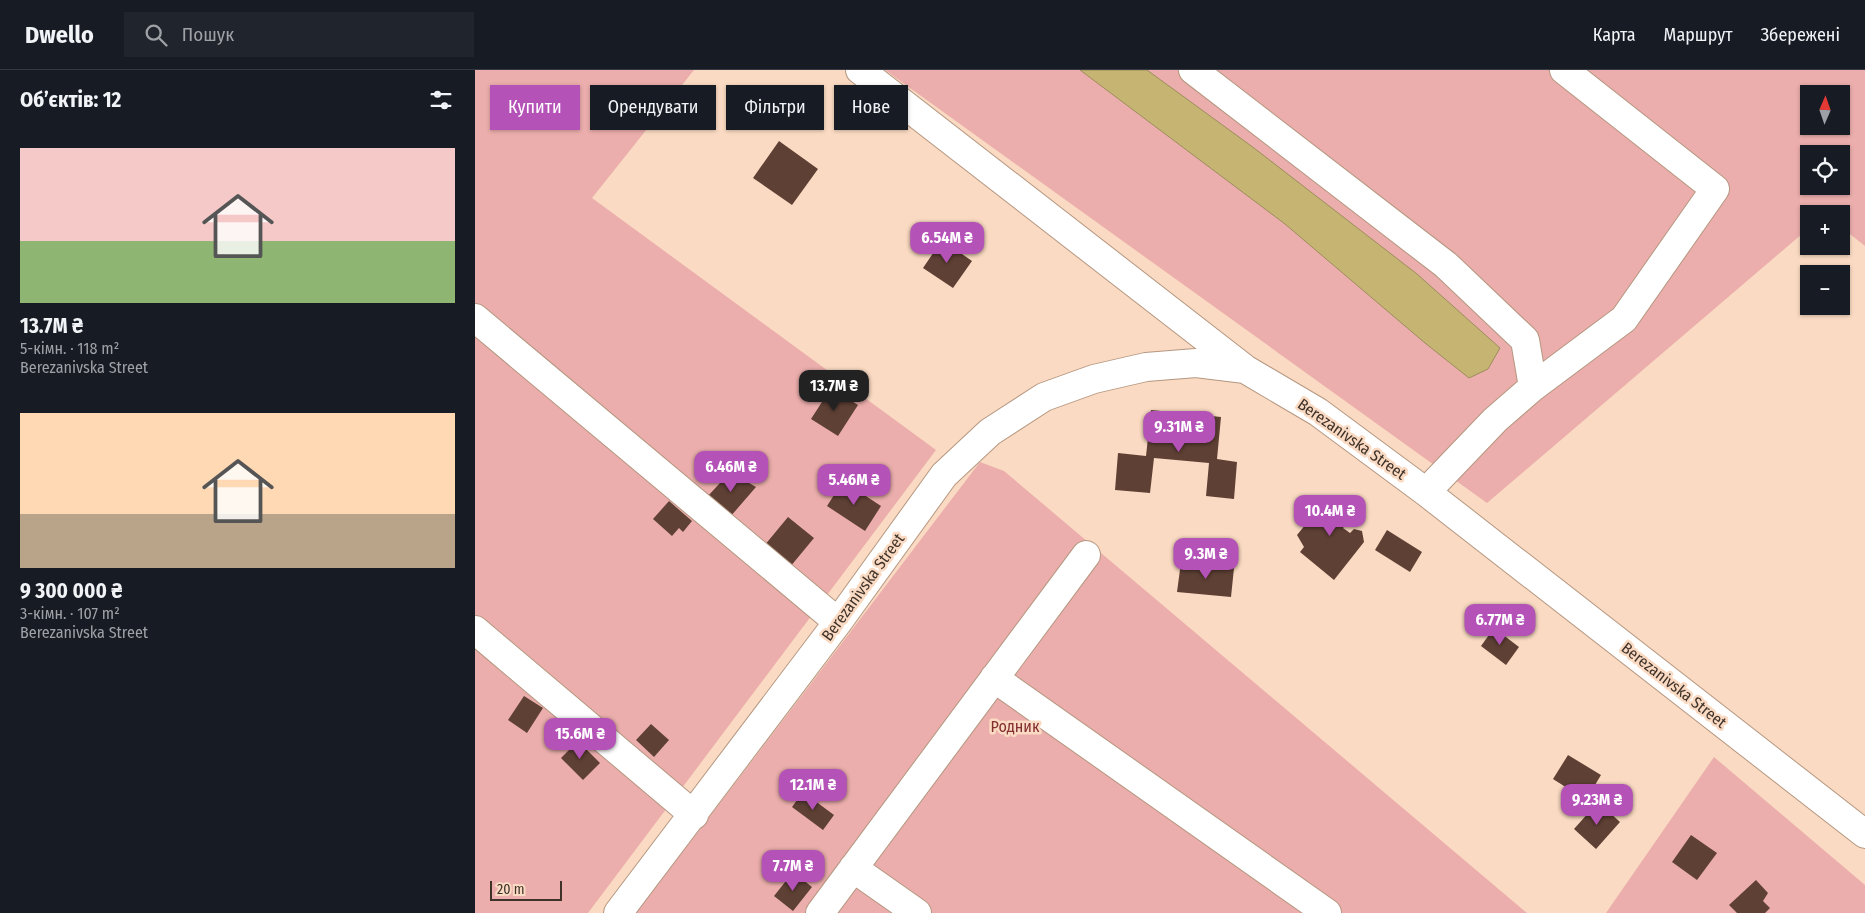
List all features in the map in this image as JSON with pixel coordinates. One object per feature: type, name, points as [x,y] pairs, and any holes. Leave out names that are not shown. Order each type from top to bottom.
[{"type":"street","points":[[860,70],[1245,369]]},
{"type":"street","points":[[1193,70],[1446,264],[1525,340],[1533,387]]},
{"type":"street","points":[[1426,492],[1495,420],[1533,387],[1624,319],[1715,189],[1564,70]]},
{"type":"street","points":[[475,318],[838,622]]},
{"type":"street","name":"Berezanivska Street","points":[[618,913],[694,815],[838,622],[944,475],[990,432],[1044,397],[1094,378],[1145,367],[1196,363],[1245,369],[1318,412],[1426,492],[1865,834]]},
{"type":"street","points":[[820,913],[1085,555]]},
{"type":"street","points":[[475,630],[694,815]]},
{"type":"street","points":[[994,678],[1327,913]]},
{"type":"street","points":[[853,868],[917,913]]},
{"type":"green space","points":[[475,70],[694,70],[682,85],[590,85],[590,130],[646,130],[592,198],[936,450],[588,913],[475,913]]},
{"type":"green space","points":[[885,70],[1865,70],[1865,246],[1850,234],[1850,205],[1800,205],[1800,236],[1487,503]]},
{"type":"green space","name":"Родник","points":[[980,462],[1004,471],[1527,913],[636,913]]},
{"type":"green space","points":[[1714,757],[1865,885],[1865,913],[1606,913]]},
{"type":"shaded area","points":[[1080,70],[1147,70],[1254,148],[1417,274],[1500,348],[1488,369],[1469,378],[1285,224]]},
{"type":"building","points":[[779,141],[818,169],[792,205],[753,178]]},
{"type":"building","points":[[942,240],[972,261],[953,288],[923,268]]},
{"type":"building","points":[[831,388],[858,405],[838,436],[811,419]]},
{"type":"building","points":[[1151,410],[1221,417],[1217,459],[1237,462],[1234,499],[1206,496],[1209,463],[1154,458],[1150,493],[1115,490],[1118,453],[1146,456]]},
{"type":"building","points":[[730,472],[756,487],[730,517],[708,496]]},
{"type":"building","points":[[843,481],[881,506],[865,531],[827,506]]},
{"type":"building","points":[[1326,496],[1337,496],[1347,504],[1352,517],[1343,528],[1350,533],[1354,529],[1362,531],[1364,542],[1334,580],[1300,552],[1304,547],[1297,535],[1315,513],[1318,502]]},
{"type":"building","points":[[669,501],[692,521],[683,532],[679,528],[672,536],[653,519]]},
{"type":"building","points":[[788,517],[814,538],[790,567],[764,546]]},
{"type":"building","points":[[1387,530],[1422,552],[1410,572],[1375,550]]},
{"type":"building","points":[[1181,562],[1234,568],[1231,597],[1177,592]]},
{"type":"building","points":[[1494,628],[1519,647],[1506,665],[1481,646]]},
{"type":"building","points":[[524,696],[543,708],[527,733],[508,720]]},
{"type":"building","points":[[651,724],[669,740],[654,757],[636,740]]},
{"type":"building","points":[[578,741],[600,763],[583,780],[561,758]]},
{"type":"building","points":[[1568,755],[1601,775],[1586,800],[1553,779]]},
{"type":"building","points":[[803,792],[834,815],[823,830],[792,807]]},
{"type":"building","points":[[1598,802],[1620,822],[1596,849],[1574,829]]},
{"type":"building","points":[[1691,835],[1717,853],[1697,880],[1672,862]]},
{"type":"building","points":[[793,872],[812,887],[793,911],[774,896]]},
{"type":"building","points":[[1756,880],[1768,893],[1763,901],[1770,908],[1765,913],[1737,913],[1729,905]]}]
